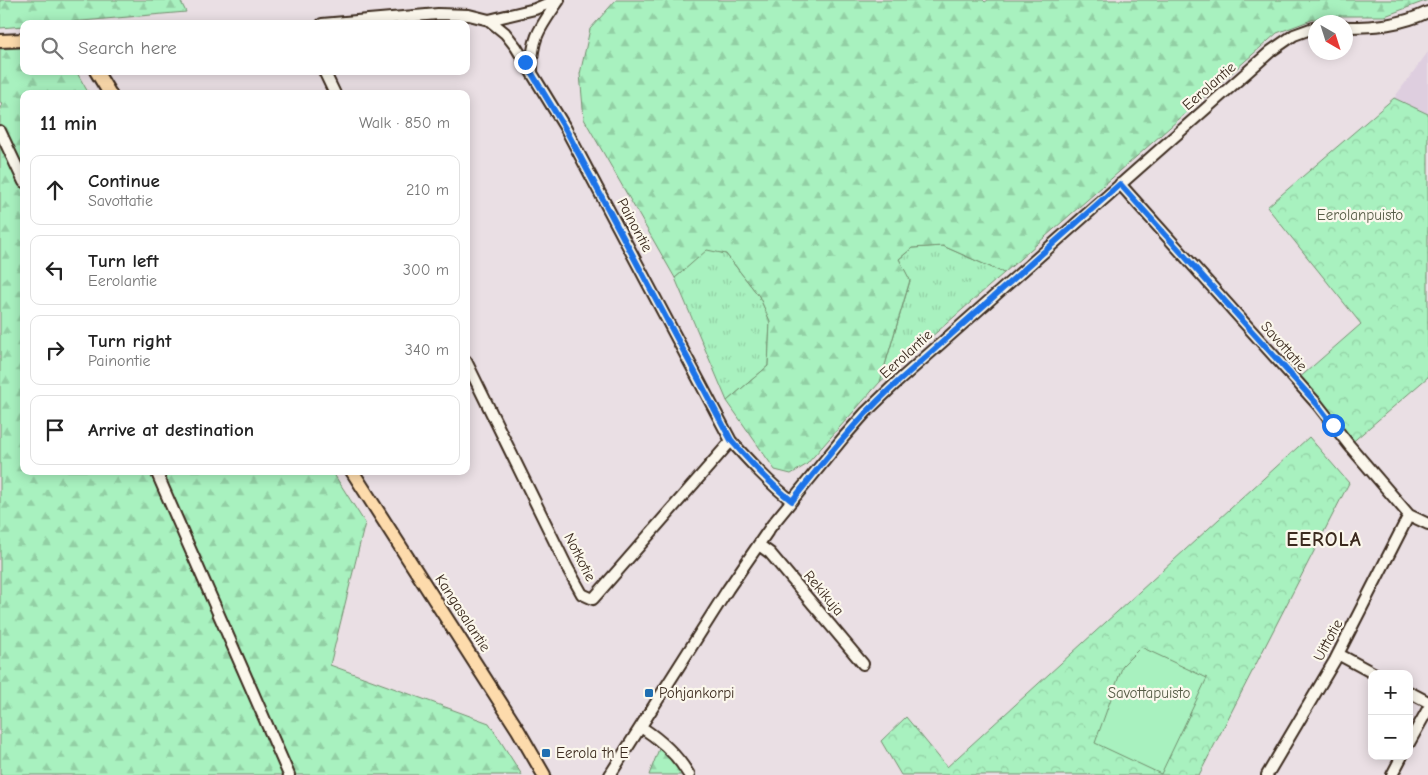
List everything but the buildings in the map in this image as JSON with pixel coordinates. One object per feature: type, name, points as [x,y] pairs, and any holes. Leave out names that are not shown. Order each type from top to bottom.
[{"type":"main road","points":[[0,41],[20,40]]},
{"type":"main road","points":[[98,75],[108,90]]},
{"type":"main road","name":"Kangasalantie","points":[[355,475],[518,730],[544,775]]},
{"type":"street","points":[[368,20],[438,14],[469,15],[489,20],[535,9],[557,0]]},
{"type":"street","points":[[532,74],[534,40],[557,0]]},
{"type":"street","points":[[1353,27],[1397,24],[1412,20],[1428,12]]},
{"type":"street","name":"Painontie","points":[[489,20],[505,33],[516,47],[571,138],[731,440],[774,487],[792,501]]},
{"type":"street","name":"Eerolantie","points":[[641,727],[728,590],[772,525],[849,431],[890,389],[1271,51],[1294,35],[1308,30]]},
{"type":"street","points":[[326,75],[333,90]]},
{"type":"street","points":[[0,131],[20,174]]},
{"type":"street","name":"Savottatie","points":[[1120,184],[1317,404],[1409,515],[1428,524]]},
{"type":"street","name":"Notkotie","points":[[470,369],[567,568],[582,594],[593,599],[731,440]]},
{"type":"street","points":[[158,475],[289,775]]},
{"type":"street","name":"Uittotie","points":[[1267,775],[1338,654],[1409,515]]},
{"type":"street","name":"Rekikuja","points":[[759,545],[770,553],[863,664]]},
{"type":"street","points":[[1338,654],[1368,670]]},
{"type":"street","points":[[1413,694],[1428,702]]},
{"type":"street","points":[[1413,736],[1428,709]]},
{"type":"street","points":[[610,775],[641,727],[662,741],[689,775]]},
{"type":"street","points":[[1392,775],[1400,760]]},
{"type":"shaded area","points":[[1428,52],[1428,114],[1394,98]]},
{"type":"green space","points":[[0,0],[180,0],[186,12],[93,20],[20,20],[20,26],[0,28]]},
{"type":"green space","points":[[616,0],[983,0],[985,2],[988,0],[1428,0],[1385,16],[1308,15],[1308,21],[1277,33],[1004,273],[943,246],[912,248],[899,259],[910,280],[880,382],[806,465],[791,474],[775,470],[727,401],[768,366],[770,321],[759,296],[726,254],[707,250],[675,278],[584,119],[580,74],[590,29]]},
{"type":"green space","points":[[20,48],[20,75],[78,75],[87,90],[20,90],[20,475],[156,475],[288,775],[0,775],[0,112],[3,103],[0,102],[0,49]]},
{"type":"green space","name":"Eerolanpuisto","points":[[1394,98],[1428,114],[1428,377],[1349,445],[1297,380],[1361,324],[1267,207]]},
{"type":"green space","points":[[943,246],[1004,273],[880,382],[910,281],[899,259],[912,248]]},
{"type":"green space","points":[[707,249],[726,254],[759,296],[770,321],[768,366],[727,401],[675,278]]},
{"type":"green space","name":"Savottapuisto","points":[[1309,437],[1349,483],[1199,775],[901,775],[881,741],[906,717],[947,767]]},
{"type":"green space","points":[[157,475],[335,475],[365,523],[330,665],[489,723],[522,775],[291,775]]},
{"type":"green space","points":[[1141,647],[1207,678],[1161,774],[1095,743],[1123,665]]},
{"type":"green space","points":[[662,741],[689,775],[649,775]]},
{"type":"place","name":"Pohjankorpi","points":[[649,693]]},
{"type":"place","name":"Eerola th E","points":[[546,753]]},
{"type":"district","name":"EEROLA","points":[[1324,539]]},
{"type":"route","points":[[525,62],[566,130],[731,440],[774,487],[792,501],[866,412],[1120,184],[1317,404],[1333,425]]}]
